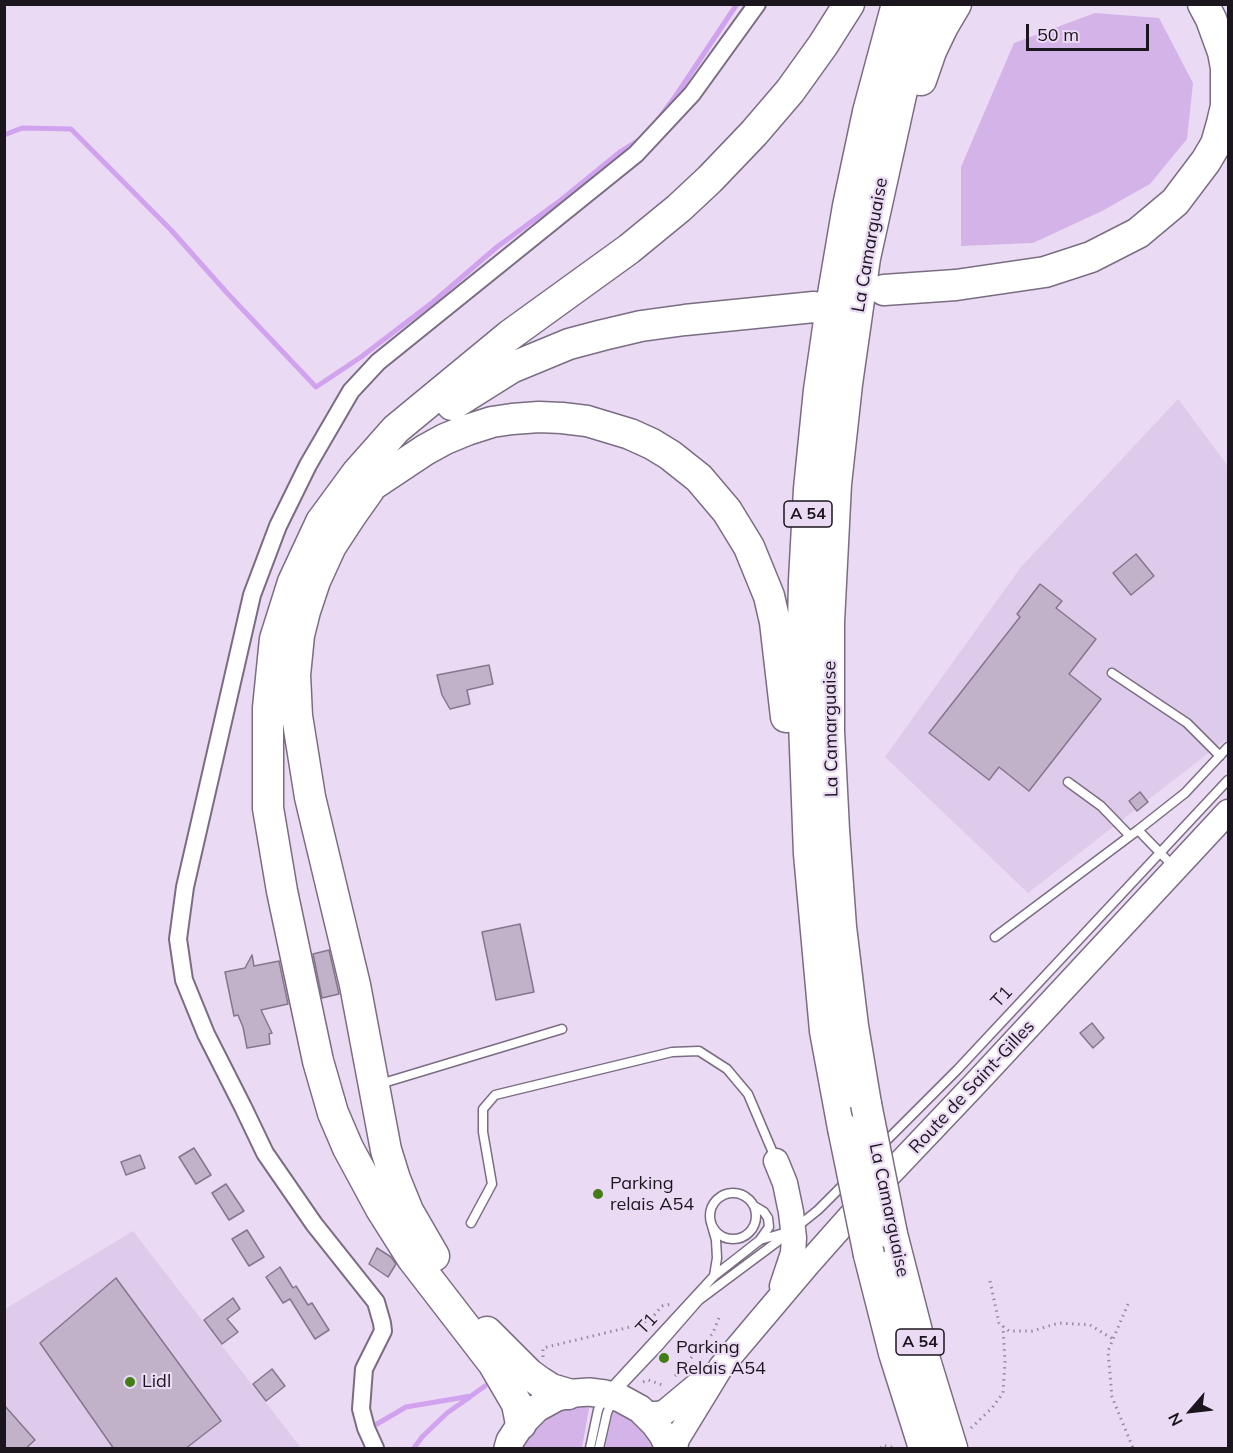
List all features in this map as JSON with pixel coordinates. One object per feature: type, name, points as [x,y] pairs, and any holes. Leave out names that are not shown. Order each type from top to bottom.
[{"type":"highway","points":[[510,1441],[517,1404],[493,1363],[412,1257],[381,1209],[348,1148],[337,1122],[318,1061],[282,891],[268,808],[268,708],[275,639],[292,582],[321,522],[357,473],[396,429],[510,335],[629,249],[710,179],[790,91],[849,4]]},
{"type":"highway","name":"La Camarguaise","points":[[897,4],[868,112],[848,206],[832,300],[809,489],[802,669],[809,854],[825,1031],[869,1255],[894,1353],[924,1449]]},
{"type":"highway","name":"La Camarguaise","points":[[924,4],[898,106],[865,258],[847,384],[836,484],[830,621],[830,731],[841,927],[853,1026],[866,1104],[892,1234],[921,1347],[961,1438]]},
{"type":"highway","points":[[865,258],[884,231],[931,51],[956,4]]},
{"type":"highway","points":[[1203,4],[1223,52],[1226,68],[1226,106],[1216,144],[1175,202],[1138,233],[1091,257],[1045,272],[883,296],[955,297],[1016,290],[1070,278],[1109,264],[1132,252],[1167,228],[1201,192],[1228,150]]},
{"type":"highway","points":[[442,392],[540,341],[605,320],[686,308],[815,302],[641,326],[569,344],[539,355],[486,382],[439,414],[414,435],[390,461],[332,546],[315,581],[299,635],[295,675],[297,716],[310,797],[355,985],[386,1150],[395,1179],[408,1211],[442,1270],[480,1325],[529,1374],[551,1389],[568,1394]]},
{"type":"highway","points":[[374,484],[425,450],[467,429],[492,422],[538,417],[595,423],[630,434],[652,444],[670,456],[692,472],[715,495],[749,547],[769,596],[776,622],[801,889],[825,1031]]},
{"type":"main road","name":"Route de Saint-Gilles","points":[[675,1449],[677,1439],[721,1367],[779,1298],[863,1202],[975,1084],[1167,861],[1228,812]]},
{"type":"main road","points":[[776,1161],[785,1184],[793,1230],[793,1253],[779,1298]]},
{"type":"main road","name":"Route de Saint-Gilles","points":[[646,1414],[665,1412],[699,1382],[721,1367]]},
{"type":"main road","points":[[510,1441],[537,1408],[557,1397],[589,1392],[610,1395],[627,1401],[646,1414],[663,1435],[669,1449]]},
{"type":"street","points":[[375,1449],[361,1409],[364,1369],[383,1331],[376,1302],[314,1224],[265,1153],[206,1034],[184,980],[178,939],[185,887],[252,595],[278,526],[308,465],[351,391],[378,362],[636,154],[692,94],[757,4]]},
{"type":"lane","points":[[1112,673],[1187,723],[1220,756]]},
{"type":"lane","points":[[995,937],[1185,793],[1228,747]]},
{"type":"lane","name":"T1","points":[[868,1160],[1167,861],[1228,780]]},
{"type":"lane","points":[[1068,783],[1101,806],[1167,861]]},
{"type":"lane","points":[[374,1085],[562,1029]]},
{"type":"lane","points":[[471,1223],[492,1184],[483,1132],[483,1109],[495,1095],[672,1052],[699,1051],[728,1069],[748,1094],[776,1161]]},
{"type":"lane","name":"T1","points":[[599,1449],[610,1395],[658,1347],[699,1300],[818,1210],[860,1168]]},
{"type":"lane","points":[[699,1300],[760,1240],[769,1227],[768,1218],[764,1212],[743,1195],[736,1193],[721,1196],[712,1208],[710,1216],[716,1240],[717,1258],[714,1276]]},
{"type":"lane","points":[[711,1223],[720,1235],[735,1239],[742,1237],[753,1227],[756,1220],[754,1206]]},
{"type":"lane","name":"T1","points":[[590,1449],[598,1410],[714,1276],[760,1240],[793,1230]]},
{"type":"path","points":[[990,1281],[999,1323],[1009,1331],[1032,1331],[1059,1323],[1090,1325],[1113,1339]]},
{"type":"path","points":[[543,1359],[543,1348],[638,1324],[651,1319],[662,1306],[671,1304]]},
{"type":"path","points":[[1128,1305],[1108,1351],[1112,1397],[1133,1449]]},
{"type":"path","points":[[674,1377],[713,1333],[720,1315]]},
{"type":"path","points":[[961,1438],[992,1408],[1003,1393],[1005,1362],[1003,1326]]},
{"type":"path","points":[[640,1383],[648,1380],[666,1386],[672,1392]]},
{"type":"path","points":[[881,1449],[882,1445],[895,1449]]},
{"type":"shaded area","points":[[1095,13],[1159,18],[1193,83],[1187,139],[1150,184],[1102,211],[1033,243],[961,246],[961,167],[1014,43]]},
{"type":"shaded area","points":[[1178,399],[1228,466],[1228,741],[1224,741],[1028,893],[885,757],[1021,567]]},
{"type":"shaded area","points":[[133,1231],[301,1448],[5,1448],[5,1309]]},
{"type":"shaded area","points":[[590,1403],[582,1448],[520,1448],[541,1419],[564,1407]]},
{"type":"shaded area","points":[[614,1407],[635,1419],[656,1448],[605,1448]]},
{"type":"building","points":[[1136,554],[1154,576],[1131,595],[1113,573]]},
{"type":"building","points":[[1040,584],[1062,601],[1056,608],[1096,639],[1069,674],[1101,699],[1029,791],[999,767],[989,780],[929,733],[1020,617],[1017,614]]},
{"type":"building","points":[[489,665],[493,684],[467,690],[470,704],[450,709],[442,695],[437,675]]},
{"type":"building","points":[[1140,792],[1148,802],[1137,811],[1129,801]]},
{"type":"building","points":[[520,924],[534,992],[496,1000],[482,932]]},
{"type":"building","points":[[329,950],[339,994],[322,998],[313,954]]},
{"type":"building","points":[[252,955],[254,966],[279,961],[288,1004],[261,1010],[272,1033],[269,1034],[270,1044],[247,1048],[243,1027],[238,1015],[234,1016],[225,972],[245,968]]},
{"type":"building","points":[[1092,1023],[1104,1038],[1093,1048],[1080,1033]]},
{"type":"building","points":[[194,1148],[211,1175],[196,1184],[179,1157]]},
{"type":"building","points":[[140,1155],[145,1168],[126,1175],[121,1162]]},
{"type":"building","points":[[226,1184],[244,1211],[229,1220],[212,1193]]},
{"type":"building","points":[[247,1230],[264,1257],[249,1266],[232,1239]]},
{"type":"building","points":[[377,1248],[391,1257],[396,1264],[388,1277],[369,1264]]},
{"type":"building","points":[[280,1267],[293,1288],[296,1286],[308,1305],[312,1303],[329,1330],[315,1339],[290,1299],[283,1303],[266,1277]]},
{"type":"building","name":"Lidl","points":[[116,1278],[221,1421],[185,1449],[114,1449],[40,1343]]},
{"type":"building","points":[[233,1298],[240,1309],[227,1319],[238,1332],[222,1344],[204,1320]]},
{"type":"building","points":[[272,1369],[285,1386],[266,1401],[253,1384]]},
{"type":"building","points":[[4,1405],[35,1440],[25,1449],[4,1449]]},
{"type":"waterway","points":[[657,121],[737,4]]},
{"type":"waterway","points":[[4,135],[22,128],[71,129],[171,230],[316,387],[361,357],[433,302],[497,247],[561,200],[620,152],[641,139]]},
{"type":"waterway","points":[[377,1424],[406,1407],[471,1396],[485,1386]]},
{"type":"waterway","points":[[414,1448],[447,1413],[470,1397]]},
{"type":"place","name":"Parking relais A54","points":[[598,1194]]},
{"type":"place","name":"Parking Relais A54","points":[[664,1358]]},
{"type":"place","name":"Lidl","points":[[130,1382]]}]
